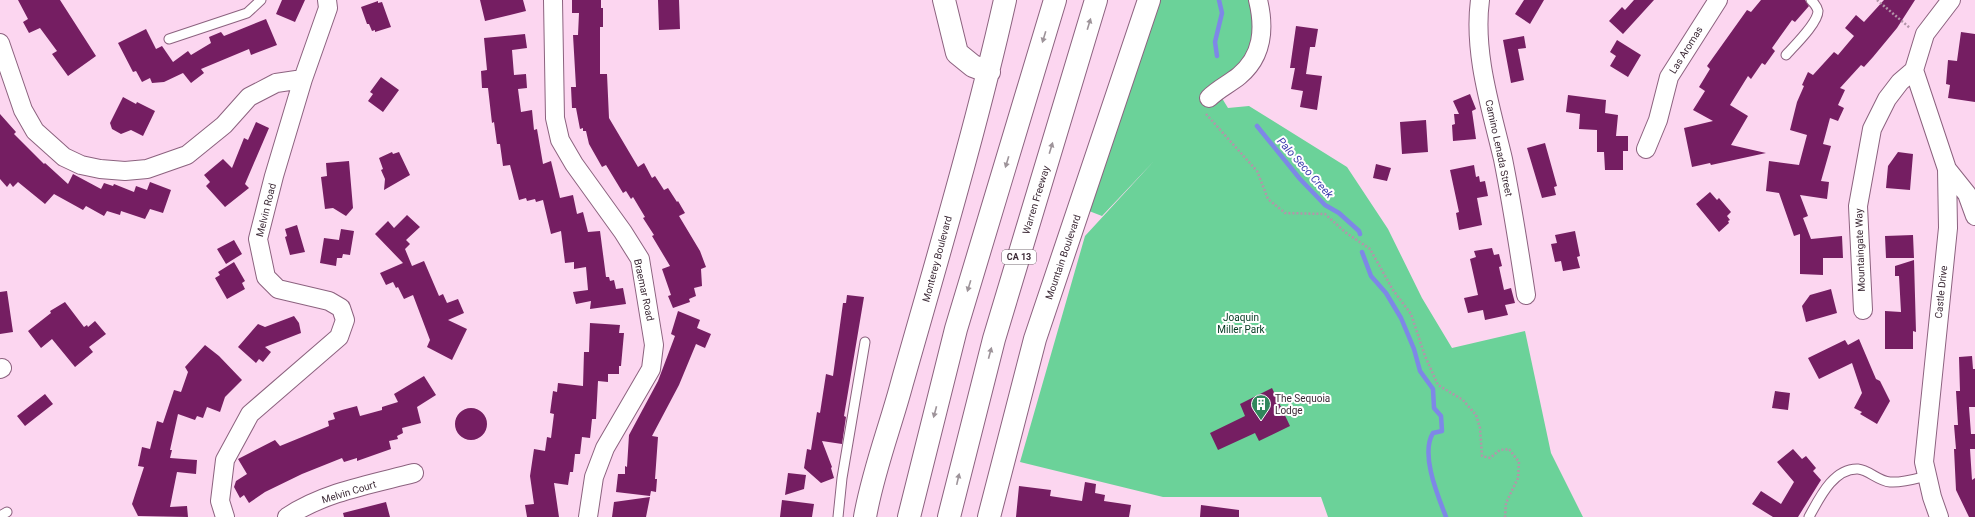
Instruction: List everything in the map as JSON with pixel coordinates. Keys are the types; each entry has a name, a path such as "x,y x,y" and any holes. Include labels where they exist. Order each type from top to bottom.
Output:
{"main road":[{"path":"944,0 957,53 973,66 989,72"},
{"name":"Monterey Boulevard","path":"865,517 875,472 902,386 989,72 1005,0"},
{"path":"909,517 956,329 1055,0"},
{"name":"Warren Freeway","path":"949,517 994,339 1096,0"},
{"name":"Mountain Boulevard","path":"989,517 1035,340 1149,0"}],"street":[{"name":"Melvin Road","path":"225,517 220,501 225,460 250,414 339,338 345,320 341,308 330,301 278,289 266,277 258,239 274,176 303,79 328,8 327,0"},
{"name":"Braemar Road","path":"553,0 555,118 560,140 574,164 623,232 640,260 654,345 651,369 605,448 594,477 588,517"},
{"path":"1209,98 1240,75 1258,54 1262,30 1258,0"},
{"name":"Camino Lenada Street","path":"1480,0 1479,37 1488,101 1503,160 1526,294"},
{"name":"Las Aromas","path":"1646,149 1658,120 1669,77 1718,0"},
{"path":"1914,70 1925,34 1951,0"},
{"path":"0,43 23,110 35,131 64,157 81,165 100,169 125,171 147,169 187,155 224,124 249,97 276,83 303,79"},
{"name":"Castle Drive","path":"1914,70 1947,169 1948,228 1924,462 1932,497 1940,517"},
{"name":"Mountaingate Way","path":"1863,310 1858,206 1872,129 1887,99 1900,82 1914,70"},
{"path":"1947,169 1968,194 1975,216"},
{"name":"Melvin Court","path":"288,517 297,510 338,493 414,473"}],"lane":[{"path":"170,39 247,13 261,0"},
{"path":"1786,55 1812,25 1817,15 1818,10 1811,0"},
{"path":"838,517 842,478 865,342"},
{"path":"1809,517 1827,486 1836,478 1851,471 1858,469 1889,482 1927,476"}],"path":[{"path":"1876,0 1915,32"},
{"path":"1209,98 1206,107 1206,115 1257,172 1268,199 1285,213 1325,214 1345,232 1370,249 1393,290 1412,314 1425,356 1438,385 1463,400 1476,415 1480,428 1482,456 1490,458 1500,450 1509,449 1519,462 1518,478 1506,503 1505,517"}],"green space":[{"name":"Joaquin Miller Park","path":"1157,0 1258,0 1258,54 1217,90 1228,108 1249,106 1347,167 1388,229 1422,298 1452,348 1525,331 1551,453 1583,517 1328,517 1321,497 1163,497 1020,462 1085,236 1154,161 1102,216 1089,211"}],"building":[{"path":"18,0 60,0 96,56 68,76 52,54 57,51 40,28 29,33 23,22 28,19"},
{"path":"282,0 305,0 295,22 276,14"},
{"path":"480,0 523,0 526,11 485,21"},
{"path":"572,0 601,0 601,8 603,8 603,27 600,27 600,74 607,74 609,118 638,167 644,163 652,178 655,176 664,190 668,188 677,202 678,201 685,213 679,216 700,251 706,267 701,269 702,286 694,288 696,296 689,299 690,302 673,308 668,296 671,295 662,269 670,266 652,236 654,235 643,218 645,217 633,197 631,199 626,191 623,193 606,165 602,167 589,144 586,131 583,131 583,128 580,129 576,108 572,108 571,87 576,87 573,35 578,35 579,13 572,13"},
{"path":"658,0 679,0 680,29 659,30"},
{"path":"1524,0 1544,0 1530,24 1515,14"},
{"path":"1634,0 1654,0 1623,34 1609,21 1622,7 1625,10"},
{"path":"1761,0 1805,0 1809,6 1795,22 1792,20 1772,48 1775,51 1765,65 1762,63 1751,79 1748,76 1730,105 1748,116 1731,145 1766,153 1711,165 1710,163 1692,167 1684,128 1713,121 1693,110 1705,91 1699,87 1710,69 1707,66 1747,10 1751,12"},
{"path":"1884,0 1915,0 1897,28 1873,57 1864,67 1861,65 1840,88 1845,90 1838,105 1844,108 1838,121 1830,118 1823,144 1831,146 1821,181 1829,182 1827,199 1800,195 1808,216 1803,218 1811,239 1842,236 1843,258 1823,258 1823,275 1800,274 1800,234 1794,236 1779,193 1766,191 1769,161 1799,165 1807,135 1790,130 1797,102 1804,86 1802,85 1808,72 1813,75 1834,52 1838,55 1854,36 1845,28 1856,15 1864,22"},
{"path":"378,1 378,3 382,2 391,27 375,32 375,30 372,31 369,24 367,24 361,7"},
{"path":"266,19 277,45 251,55 249,49 201,69 204,73 191,83 183,73 164,82 152,83 150,78 142,82 136,71 133,72 118,43 146,29 156,49 162,46 173,62 188,51 191,55 211,43 209,37 221,32 224,36"},
{"path":"1296,26 1318,29 1315,47 1310,47 1306,74 1322,76 1317,110 1300,107 1303,91 1291,89 1295,68 1290,68"},
{"path":"1961,32 1975,34 1975,102 1948,98 1950,85 1946,84 1948,60 1957,61"},
{"path":"525,34 527,48 512,50 514,75 526,74 527,88 518,89 521,112 532,110 534,130 537,129 543,164 551,161 560,198 573,195 577,214 583,212 588,232 600,231 606,277 609,277 610,281 614,280 616,289 623,288 626,304 590,309 591,301 576,304 573,292 588,290 586,267 574,269 574,262 565,263 561,231 551,234 543,200 536,202 535,199 527,201 526,198 519,200 510,165 503,166 500,144 497,144 494,122 492,123 488,88 482,88 481,71 487,70 484,38"},
{"path":"1524,36 1526,48 1518,49 1524,80 1511,83 1503,40"},
{"path":"1617,40 1641,55 1628,77 1610,66 1616,56 1610,52"},
{"path":"381,77 399,90 383,112 368,101 373,94 370,92"},
{"path":"1470,94 1476,109 1472,111 1476,139 1453,141 1452,125 1455,124 1454,114 1459,114 1453,101"},
{"path":"1568,95 1606,100 1605,113 1618,115 1616,136 1628,136 1628,151 1623,151 1623,170 1605,170 1604,152 1597,152 1597,130 1579,129 1580,114 1566,112"},
{"path":"123,97 136,104 137,102 155,111 143,136 131,130 121,134 112,129 110,123"},
{"path":"0,114 16,132 14,134 44,164 45,163 68,184 73,174 101,189 104,183 113,186 114,184 134,192 136,186 147,190 150,182 171,190 163,213 150,209 145,219 121,211 120,215 107,211 104,216 86,206 83,210 54,194 45,204 18,182 13,187 10,183 7,187 0,179"},
{"path":"1426,120 1428,152 1402,154 1400,122"},
{"path":"256,122 269,128 245,184 249,188 225,207 206,186 210,182 204,175 223,159 232,168 244,138 248,140"},
{"path":"1545,143 1557,186 1554,187 1556,195 1542,198 1527,148"},
{"path":"392,152 393,154 399,152 410,175 384,190 385,179 381,170 383,169 379,158"},
{"path":"1898,152 1913,154 1910,190 1886,188 1888,166"},
{"path":"349,161 353,208 346,216 333,208 325,209 321,177 327,176 326,163"},
{"path":"1376,164 1391,168 1387,181 1373,178"},
{"path":"1474,165 1476,177 1479,176 1480,182 1485,181 1488,196 1477,198 1482,225 1459,230 1456,213 1459,212 1450,170"},
{"path":"1710,192 1717,200 1719,198 1731,212 1727,216 1730,220 1728,221 1729,223 1719,232 1696,204"},
{"path":"407,215 420,227 406,240 410,244 405,249 412,266 424,261 439,296 443,294 447,303 458,299 464,313 448,320 467,329 452,360 427,347 430,340 413,295 404,299 398,287 396,288 393,282 386,285 380,273 403,263 375,234 388,221 394,228"},
{"path":"297,225 305,252 290,255 285,237 287,236 285,229"},
{"path":"341,229 354,231 350,255 343,254 342,258 337,258 336,266 320,263 324,238 339,240"},
{"path":"1575,231 1580,256 1577,257 1580,268 1563,271 1561,261 1555,262 1551,244 1557,243 1555,235"},
{"path":"1913,235 1914,258 1886,258 1885,236"},
{"path":"234,240 242,254 226,264 217,249"},
{"path":"1492,248 1494,255 1499,254 1502,266 1499,267 1504,290 1511,288 1515,303 1505,305 1508,315 1485,320 1483,310 1468,313 1464,298 1478,295 1470,259 1476,257 1474,251"},
{"path":"1914,260 1916,332 1913,331 1913,349 1885,349 1885,311 1901,312 1899,276 1895,276 1895,266"},
{"path":"234,262 245,281 242,283 245,289 227,299 215,278 220,275 218,272"},
{"path":"1831,289 1837,313 1806,322 1802,306 1810,295"},
{"path":"7,291 13,332 0,334 0,292"},
{"path":"847,295 864,297 844,416 846,417 842,444 822,441 832,467 834,478 821,483 804,468 807,449 811,450 817,412 820,413 826,374 833,376 843,303 846,303"},
{"path":"65,302 84,327 87,325 88,327 95,321 106,334 89,347 93,352 75,367 52,339 41,348 28,331 51,313 50,311"},
{"path":"678,311 700,320 697,328 711,334 705,348 696,344 679,385 652,436 658,437 655,479 657,479 656,492 651,491 650,496 616,492 618,474 625,474 625,466 627,467 629,435 658,381 675,336 671,334"},
{"path":"294,316 299,323 301,333 265,347 271,352 263,362 259,359 256,363 238,347 258,324 265,327"},
{"path":"590,323 620,325 619,333 624,333 619,374 608,374 608,382 598,381 596,419 592,419 590,438 582,437 580,454 575,454 573,472 570,472 568,485 554,483 559,517 527,517 525,505 534,504 530,476 534,449 545,451 547,437 551,438 554,414 550,413 553,391 557,392 558,383 583,386 584,352 589,352"},
{"path":"1859,339 1876,379 1880,381 1890,401 1877,424 1860,414 1862,412 1854,408 1862,393 1852,363 1819,379 1808,358 1845,340 1848,345"},
{"path":"205,345 219,356 242,380 225,397 220,412 207,407 203,418 197,416 195,420 178,414 170,450 172,450 170,458 197,460 196,474 177,472 170,507 187,506 188,517 138,516 132,504 144,467 138,466 142,447 150,449 157,421 163,423 174,390 181,392 188,372 185,367"},
{"path":"1972,356 1973,369 1975,369 1975,407 1969,407 1971,434 1975,434 1975,449 1970,449 1972,480 1975,478 1975,517 1969,517 1956,490 1954,449 1956,449 1954,425 1958,425 1956,391 1960,391 1959,357"},
{"path":"424,376 436,395 417,407 421,423 402,428 403,433 397,436 398,439 389,441 391,449 357,461 357,458 344,462 342,458 302,474 265,492 249,503 244,495 240,498 234,487 236,481 247,474 238,459 275,440 280,446 329,426 328,421 335,419 333,413 357,406 360,416 382,410 382,407 398,402 394,394"},
{"name":"The Sequoia Lodge","path":"1272,388 1290,426 1259,441 1255,433 1218,450 1210,433 1245,416 1240,404"},
{"path":"1775,391 1790,393 1788,410 1772,408"},
{"path":"45,394 53,404 25,426 17,416"},
{"path":"471,408 482,413 487,424 482,435 471,440 460,435 455,424 460,413"},
{"path":"1793,449 1802,459 1806,456 1816,468 1813,471 1821,480 1798,517 1773,517 1752,504 1761,491 1781,504 1794,482 1777,462"},
{"path":"788,473 806,475 804,489 785,495"},
{"path":"1085,482 1096,484 1095,493 1105,495 1104,501 1131,505 1129,517 1016,517 1019,486 1051,490 1050,496 1082,501"},
{"path":"650,497 646,517 612,517 614,502"},
{"path":"782,500 814,504 812,517 780,517"},
{"path":"386,502 390,517 344,517 343,513"},
{"path":"1201,505 1239,510 1239,517 1200,517"}],"waterway":[{"name":"Palo Seco Creek","path":"1217,56 1215,42 1222,13 1219,0"},
{"name":"Palo Seco Creek","path":"1257,126 1300,179 1325,205 1339,213 1359,231 1360,234"},
{"name":"Palo Seco Creek","path":"1362,252 1371,276 1386,293 1401,318 1414,349 1420,371 1433,389 1434,408 1441,416 1442,431 1433,433 1429,442 1429,463 1435,487 1446,517"}],"place":[{"name":"The Sequoia Lodge","path":"1261,421"}]}
